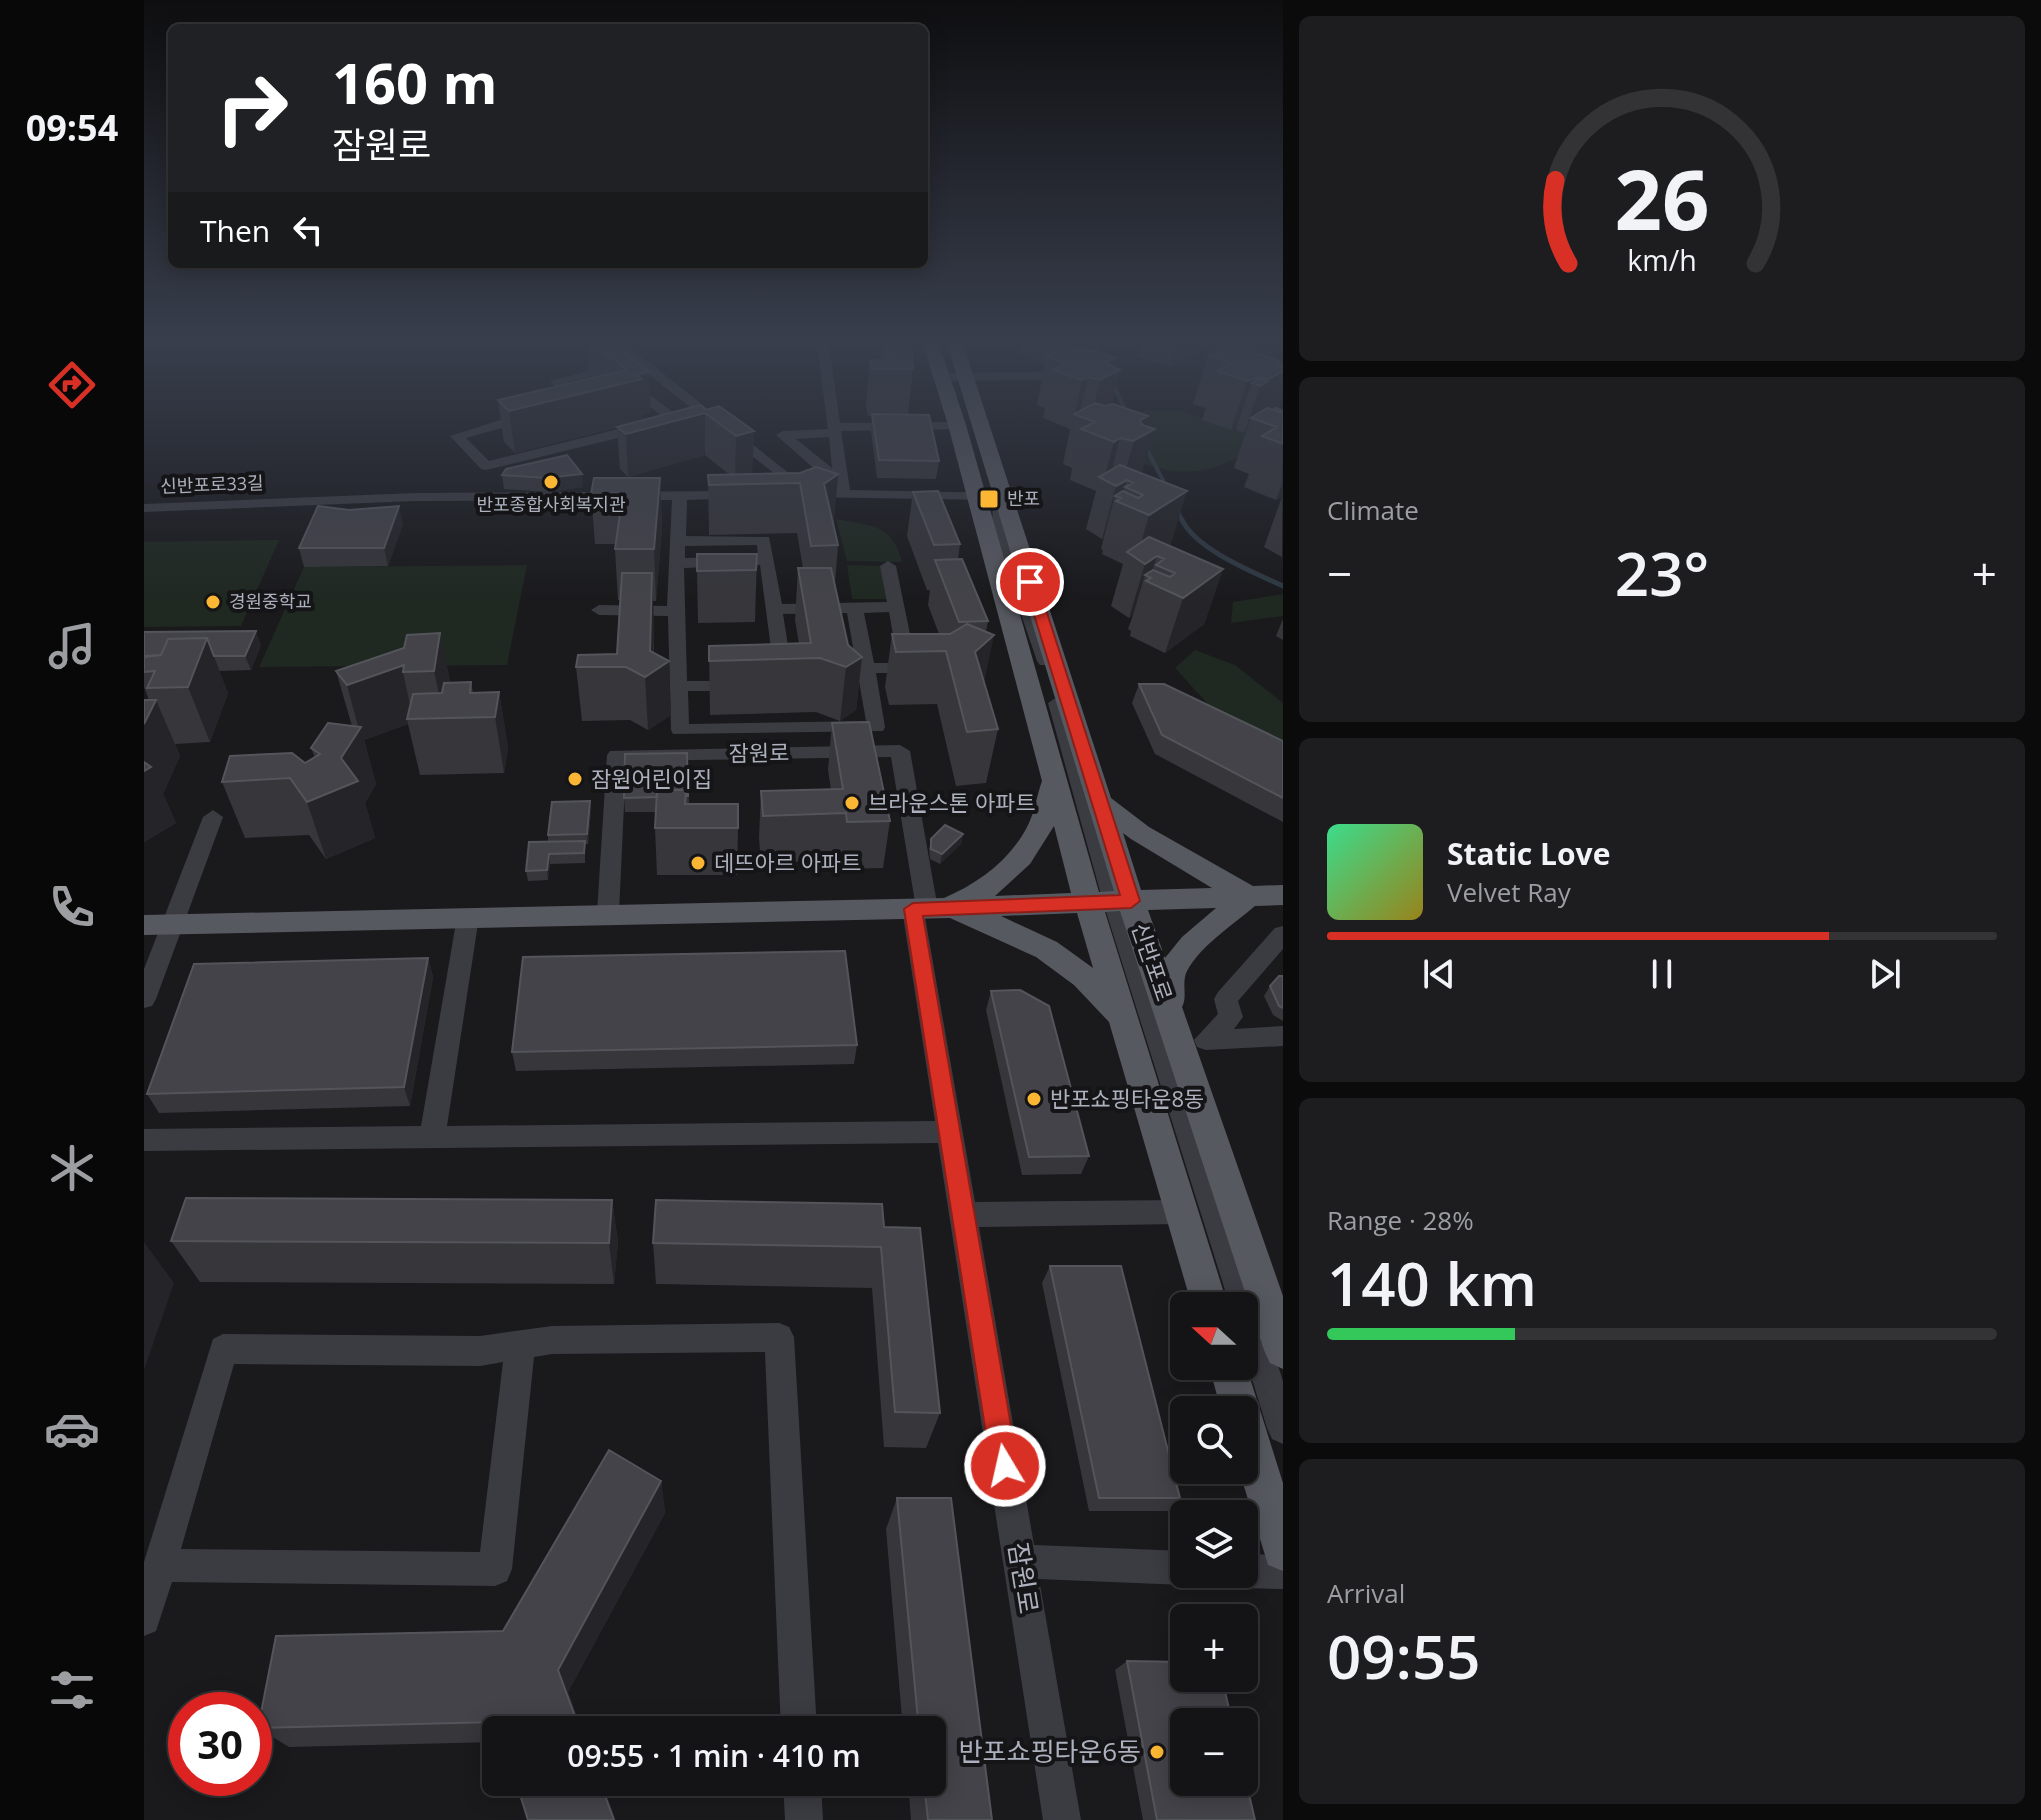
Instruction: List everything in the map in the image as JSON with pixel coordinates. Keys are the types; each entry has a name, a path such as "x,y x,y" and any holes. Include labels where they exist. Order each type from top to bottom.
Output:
{"main road":[{"name":"신반포로","path":"958,429 1054,779 1111,902 1189,1043 1283,1350"},
{"name":"신반포로","path":"981,429 1101,803 1126,1029 1206,1292"},
{"path":"928,909 961,902 993,882 1031,845 1049,812 1054,779"},
{"path":"1101,803 1140,833 1249,896"},
{"path":"158,924 928,909 1283,895"},
{"path":"1189,1043 1169,991 1174,967 1211,928 1249,896"},
{"path":"928,909 1003,928 1062,960 1096,987 1126,1029"},
{"path":"1258,1467 1283,1550"}],"street":[{"path":"482,429 457,436 486,466 637,429"},
{"path":"416,497 691,429"},
{"path":"707,429 807,494"},
{"path":"840,475 824,470 783,435 860,429"},
{"path":"961,429 976,481 976,496"},
{"path":"834,430 843,494"},
{"path":"780,494 1001,496 1000,530 1044,658 1111,902 1239,1292"},
{"path":"680,495 677,563 683,589 676,611 680,730 876,727 855,608"},
{"name":"신반포로33길","path":"144,508 416,497 752,495"},
{"path":"678,541 764,540 767,560 761,586 773,609 785,685 678,686"},
{"path":"677,563 767,560"},
{"path":"866,668 908,668 888,566"},
{"path":"773,609 896,607"},
{"path":"599,610 676,611"},
{"path":"1044,658 1063,684"},
{"name":"잠원로","path":"608,913 617,755 900,751 928,909 951,1132 1062,1820"},
{"path":"144,999 158,924 213,817"},
{"path":"432,1136 468,917"},
{"path":"1189,1043 1231,1017 1226,999 1283,934"},
{"path":"1189,1043 1283,1036"},
{"path":"144,1140 951,1132"},
{"path":"964,1215 1181,1212"},
{"path":"144,1619 223,1349 480,1351 552,1340 779,1337 798,1716"},
{"path":"160,1565 495,1569 520,1345"},
{"path":"1258,1350 1283,1428"},
{"path":"1020,1561 1170,1567"},
{"path":"1258,1571 1283,1572"},
{"path":"803,1796 804,1820"}],"shaded area":[{"path":"1121,429 1233,429 1244,433 1250,452 1213,467 1183,472 1153,466 1116,453"},
{"path":"836,519 870,525 886,533 898,549 902,562 847,561"},
{"path":"279,540 241,626 144,627 144,542"},
{"path":"527,565 507,665 259,667 304,567"},
{"path":"847,565 883,566 889,599 852,599"},
{"path":"1283,594 1283,616 1231,623 1233,602"},
{"path":"1195,650 1235,665 1283,703 1283,747 1225,723 1175,668"}],"building":[{"path":"619,429 645,429 626,434"},
{"path":"726,429 754,431 736,436"},
{"path":"874,429 932,429 939,461 879,460"},
{"path":"1081,429 1155,429 1133,441 1120,438 1114,442"},
{"path":"1274,429 1283,429 1283,444 1262,436"},
{"path":"567,455 582,474 546,478 502,475 506,469"},
{"path":"1120,465 1187,491 1149,515 1116,501 1121,498 1115,496 1123,491 1138,498 1143,495 1125,487 1133,483 1127,480 1116,486 1099,477"},
{"path":"816,467 838,474 824,484 838,545 811,546 800,483 709,485 708,475 800,473"},
{"path":"594,478 660,478 654,549 615,549 623,493 591,494"},
{"path":"938,491 960,544 934,545 913,492"},
{"path":"318,506 349,510 399,506 384,548 299,548"},
{"path":"1149,537 1223,569 1183,598 1146,581 1151,578 1145,575 1153,570 1170,577 1175,573 1156,565 1164,559 1157,556 1145,564 1127,552"},
{"path":"697,554 757,554 756,570 697,571"},
{"path":"962,559 988,621 959,622 935,560"},
{"path":"798,568 831,568 848,645 862,657 846,667 820,658 709,661 709,646 811,643"},
{"path":"622,573 652,573 650,651 669,661 645,677 626,667 576,667 578,655 617,654"},
{"path":"967,624 994,635 975,652 998,729 967,732 946,651 896,652 892,634 950,634"},
{"path":"256,631 245,656 214,656 207,638 168,639 161,655 144,657 144,632"},
{"path":"440,633 434,671 403,672 404,665 347,685 336,671 404,648 407,635"},
{"path":"207,638 188,687 147,688 155,671 144,672 144,656 161,655 168,639"},
{"path":"471,682 470,693 499,692 495,717 407,719 413,694 442,693 444,683"},
{"path":"1139,684 1164,684 1283,741 1283,798 1162,735"},
{"path":"144,700 156,700 144,724"},
{"path":"869,722 890,821 847,822 846,813 763,816 761,791 843,789 832,723"},
{"path":"328,723 361,727 341,758 358,781 307,802 290,778 222,782 230,756 292,753 305,763 320,754 311,748"},
{"path":"687,753 688,796 686,790 657,790 657,797 624,798 625,754"},
{"path":"657,790 686,790 685,804 738,804 738,828 655,828"},
{"path":"590,801 587,834 548,835 552,802"},
{"path":"945,825 963,834 942,854 931,849 931,839"},
{"path":"585,841 584,853 549,854 547,870 526,871 529,842"},
{"path":"845,951 857,1045 512,1052 523,957"},
{"path":"428,958 404,1087 147,1094 194,964"},
{"path":"1279,976 1283,976 1283,1008 1279,1006 1270,986"},
{"name":"반포쇼핑타운8동","path":"1020,990 1049,1006 1089,1156 1029,1157 991,991"},
{"path":"186,1198 612,1200 609,1243 171,1241"},
{"path":"656,1200 882,1204 884,1227 920,1228 940,1413 895,1412 881,1247 653,1243"},
{"path":"1050,1266 1121,1266 1170,1459 1170,1484 1176,1484 1180,1498 1099,1498"},
{"path":"609,1450 661,1481 558,1670 575,1716 482,1716 482,1722 272,1728 272,1692 265,1692 276,1636 503,1631"},
{"path":"897,1498 951,1498 992,1820 928,1820 925,1796 946,1796 946,1716 918,1716"},
{"path":"1127,1661 1170,1662 1170,1692 1225,1692 1229,1708 1170,1708 1170,1796 1249,1796 1255,1820 1157,1820"},
{"path":"520,1796 605,1796 614,1820 528,1820"}],"waterway":[{"path":"1145,446 1167,488"},
{"path":"1176,507 1182,520"},
{"path":"1182,520 1189,531 1213,550 1283,586"}],"place":[{"name":"반포종합사회복지관","path":"551,482"},
{"name":"반포","path":"989,499"},
{"name":"경원중학교","path":"213,602"},
{"name":"잠원어린이집","path":"575,779"},
{"name":"브라운스톤 아파트","path":"852,803"},
{"name":"데뜨아르 아파트","path":"698,863"},
{"name":"반포쇼핑타운8동","path":"1034,1099"},
{"name":"반포쇼핑타운6동","path":"1157,1752"}],"route":[{"path":"1005,1466 913,909 1131,901 1030,582"}]}
